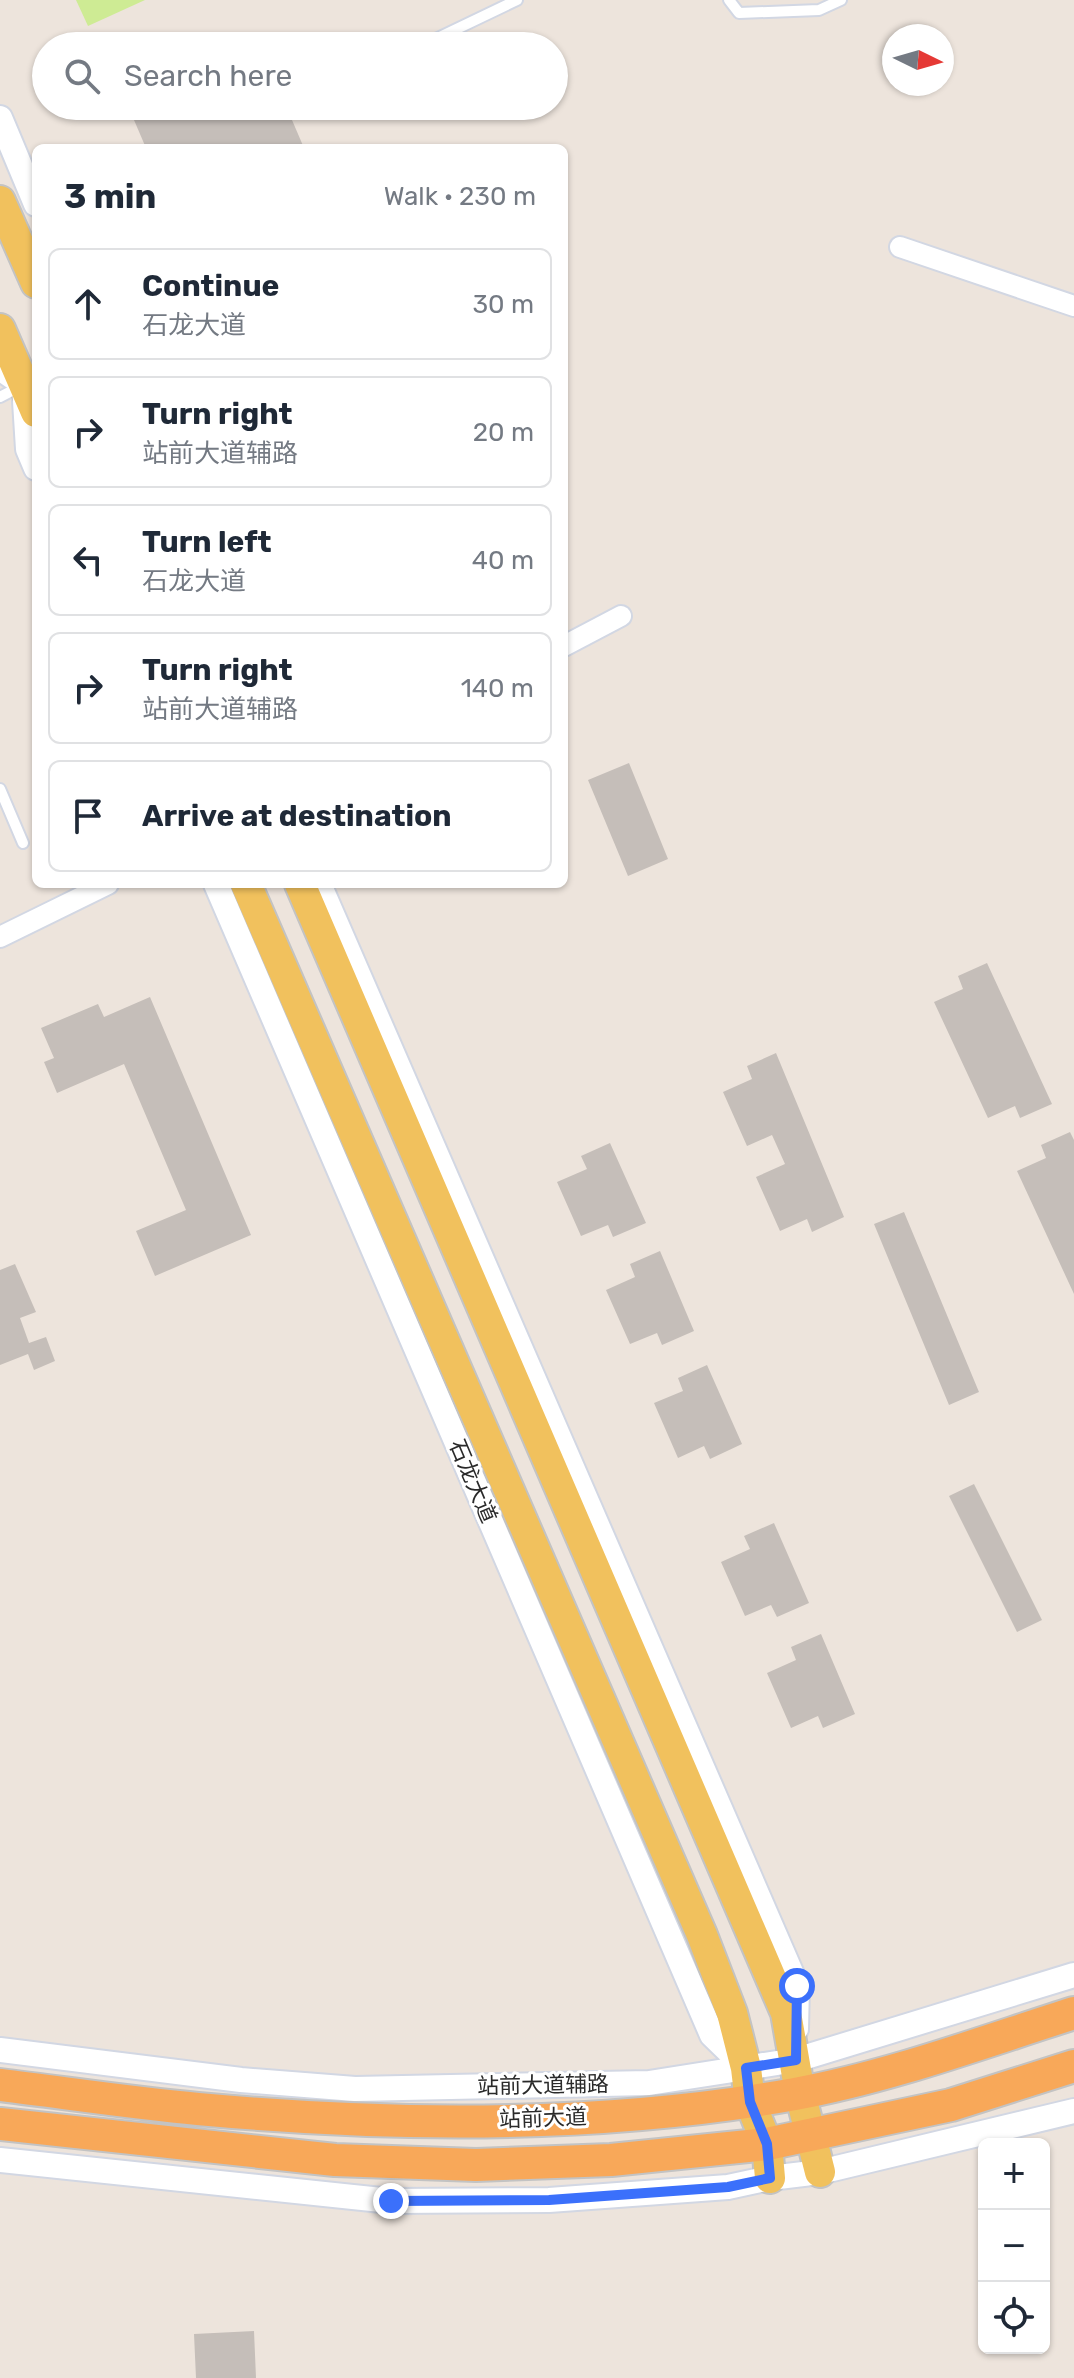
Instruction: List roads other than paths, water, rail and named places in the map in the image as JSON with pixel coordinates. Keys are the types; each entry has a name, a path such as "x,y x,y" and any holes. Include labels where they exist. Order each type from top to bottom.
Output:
{"highway":[{"name":"站前大道","path":"0,2085 197,2109 352,2120 465,2121 636,2115 800,2093 920,2062 1074,2013"},
{"name":"站前大道","path":"0,2124 335,2160 476,2165 611,2160 767,2144 951,2105 1074,2066"}],"main road":[{"path":"0,201 32,274"},
{"path":"0,329 15,390"},
{"name":"石龙大道","path":"248,888 702,1935 732,2013 746,2068 750,2102 767,2144 770,2178"},
{"path":"302,888 786,2013 800,2093 820,2172"}],"street":[{"path":"0,118 32,194"},
{"path":"900,247 1074,306"},
{"path":"15,390 32,458"},
{"path":"568,644 621,616"},
{"path":"0,937 100,888"},
{"name":"石龙大道","path":"218,888 712,2035 746,2068"},
{"path":"321,888 797,1986 796,2060"},
{"name":"站前大道辅路","path":"0,2050 241,2080 355,2089 649,2083 796,2060 1074,1975"},
{"path":"0,2160 391,2201 549,2200 728,2187 820,2172 1074,2111"}],"lane":[{"path":"450,32 517,0"},
{"path":"729,0 739,13 819,10 841,0"},
{"path":"0,789 23,843"}]}
